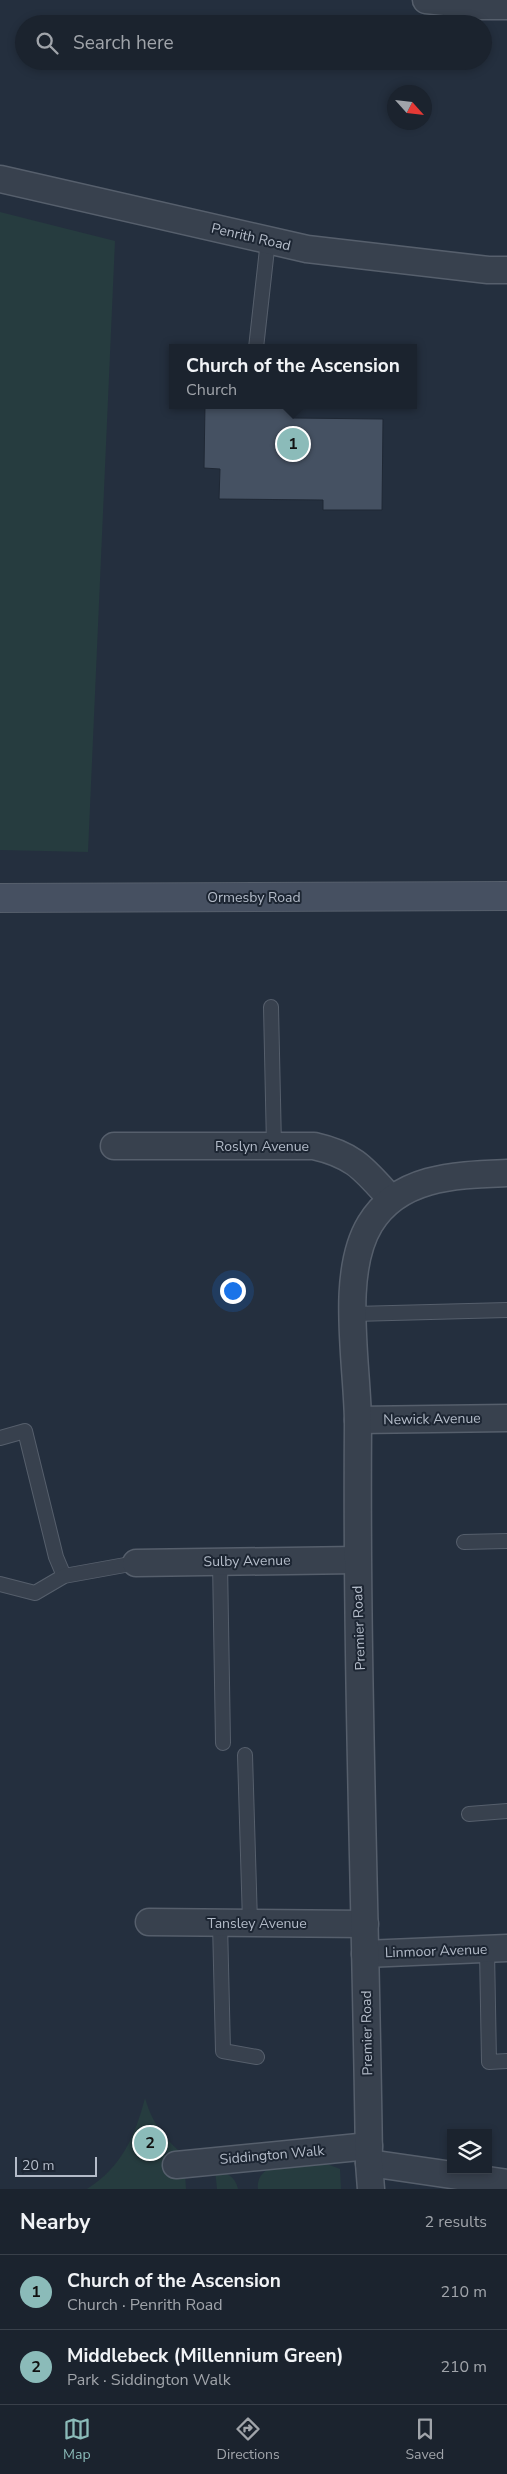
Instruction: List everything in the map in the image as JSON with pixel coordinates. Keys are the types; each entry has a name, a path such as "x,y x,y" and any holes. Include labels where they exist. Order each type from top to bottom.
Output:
{"street":[{"path":"426,0 482,6 507,6"},
{"name":"Penrith Road","path":"0,179 306,249 382,259 507,270"},
{"name":"Ormesby Road","path":"0,898 507,896"},
{"name":"Roslyn Avenue","path":"114,1146 314,1146 339,1152 359,1164 391,1198"},
{"name":"Premier Road","path":"371,2189 357,1560 358,1420 352,1280 357,1251 370,1223 391,1198 419,1183 473,1174 507,1173"},
{"name":"Newick Avenue","path":"358,1420 507,1418"},
{"name":"Sulby Avenue","path":"136,1563 357,1560"},
{"name":"Tansley Avenue","path":"149,1922 365,1924"},
{"name":"Linmoor Avenue","path":"365,1954 497,1949"},
{"name":"Siddington Walk","path":"176,2165 369,2155 507,2183"}],"lane":[{"path":"256,344 268,240"},
{"path":"271,1007 274,1146"},
{"path":"354,1314 507,1310"},
{"path":"0,1438 25,1431 56,1557 64,1576"},
{"path":"464,1542 507,1541"},
{"path":"220,1562 223,1743"},
{"path":"0,1584 34,1593 64,1576 136,1563"},
{"path":"245,1755 250,1922"},
{"path":"469,1814 507,1812"},
{"path":"220,1923 223,2051 257,2057"},
{"path":"497,1949 489,2062 507,2061"}],"green space":[{"path":"0,212 115,241 88,852 0,850"},
{"path":"145,2098 158,2128 180,2152 165,2153 167,2174 185,2172 186,2189 87,2189 118,2161 137,2125"},
{"path":"319,2161 340,2169 341,2189 258,2189 259,2179 264,2172 271,2168 290,2163"},
{"path":"215,2170 230,2176 235,2181 238,2189 217,2189"}],"building":[{"path":"205,409 293,409 293,418 383,419 382,510 323,510 323,500 219,499 220,469 204,468"}],"place":[{"name":"Church of the Ascension","path":"293,444"},
{"name":"Middlebeck (Millennium Green)","path":"150,2143"}]}
